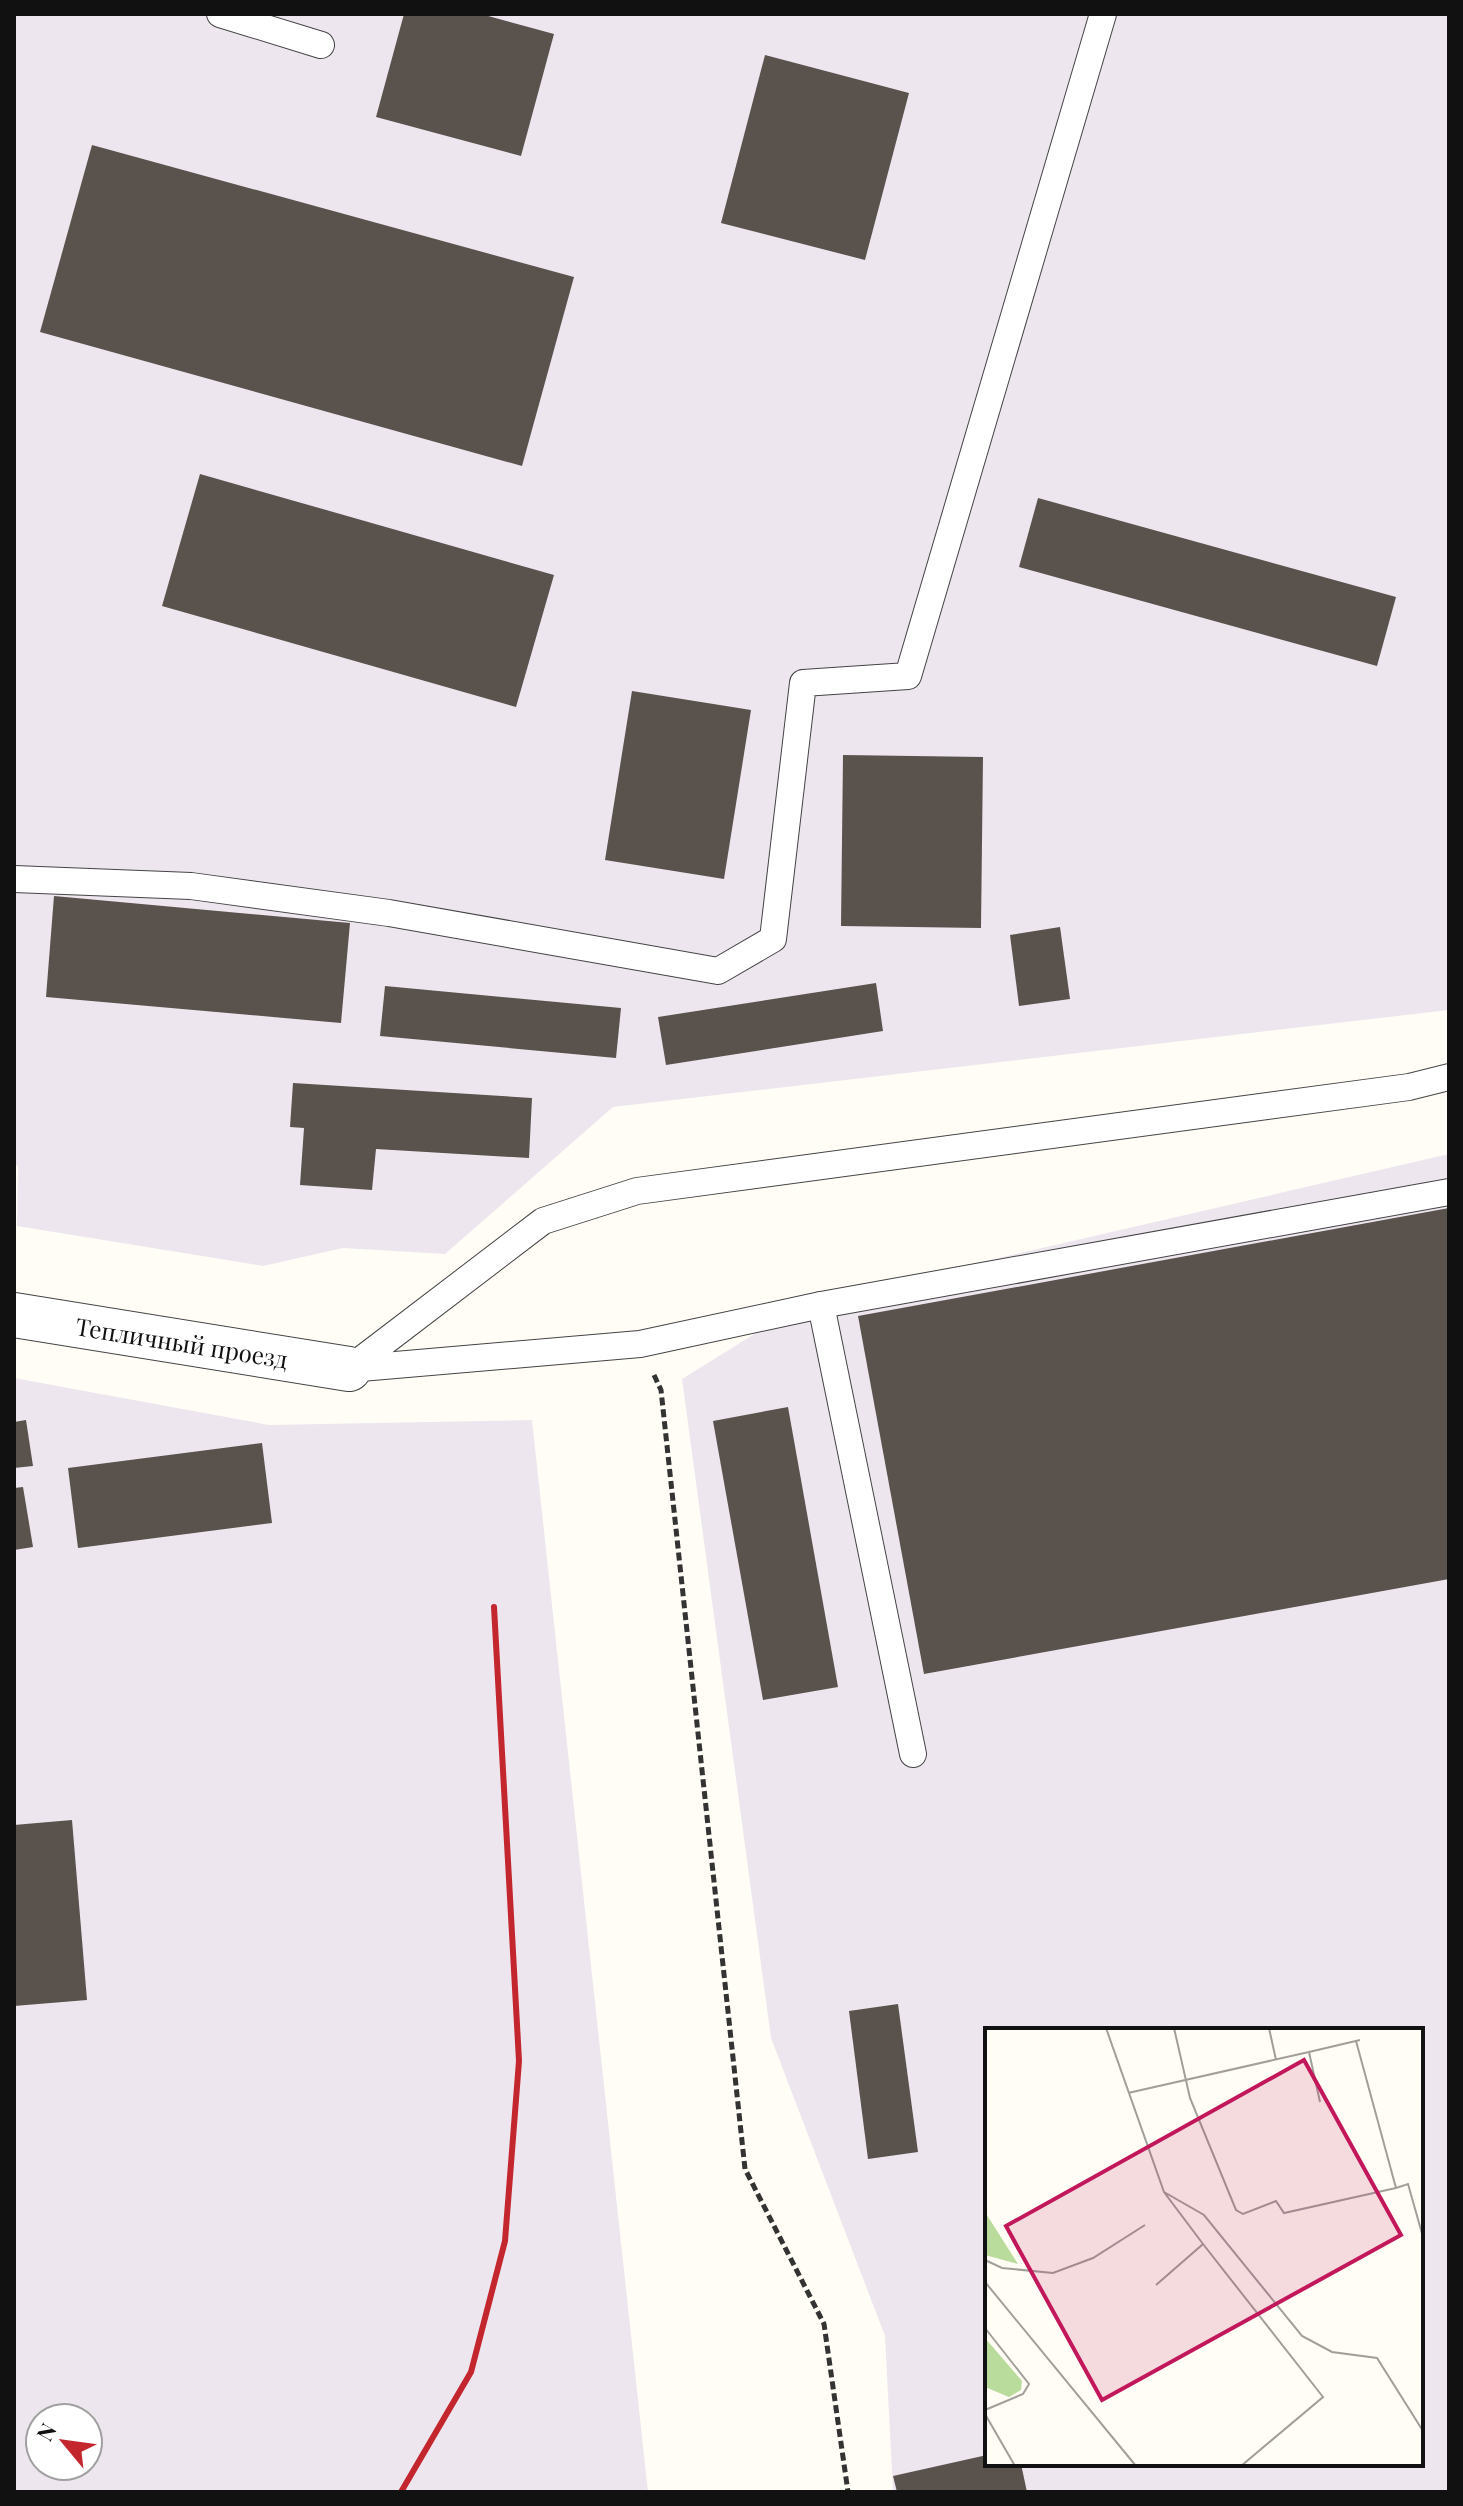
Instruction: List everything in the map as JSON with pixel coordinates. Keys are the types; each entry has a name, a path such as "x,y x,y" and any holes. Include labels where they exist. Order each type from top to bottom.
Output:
{"street":[{"name":"Тепличный проезд","path":"14,1315 349,1369"}],"lane":[{"path":"220,14 321,45"},
{"path":"14,879 191,886 389,913 718,971 773,939 803,683 908,676 1103,14"},
{"path":"349,1369 543,1221 637,1191 1409,1087 1449,1077"},
{"path":"349,1369 640,1344 821,1305 1449,1192"},
{"path":"821,1305 913,1754"}],"path":[{"path":"640,1344 661,1390 745,2169 824,2324 848,2492"}],"shaded area":[{"path":"14,14 1449,14 1449,1010 613,1107 445,1254 343,1248 263,1266 17,1226 18,1166 14,1165"},
{"path":"1449,1154 1449,2492 893,2492 885,2336 771,2038 682,1379 804,1303"},
{"path":"14,1378 269,1425 532,1420 648,2492 14,2492"}],"building":[{"path":"404,14 481,14 554,34 521,156 376,117"},
{"path":"765,55 909,93 865,260 721,223"},
{"path":"92,145 574,277 522,466 40,332"},
{"path":"200,474 554,575 516,707 162,606"},
{"path":"1038,498 1396,597 1377,666 1019,567"},
{"path":"632,691 751,710 724,879 605,860"},
{"path":"843,755 983,757 981,928 841,926"},
{"path":"54,896 350,923 341,1023 46,997"},
{"path":"1060,927 1070,999 1019,1006 1010,935"},
{"path":"876,983 883,1031 666,1065 658,1017"},
{"path":"385,986 621,1008 616,1058 380,1036"},
{"path":"293,1083 532,1098 529,1158 376,1149 372,1190 300,1185 304,1128 290,1127"},
{"path":"1449,1208 1449,1579 924,1674 858,1316"},
{"path":"788,1407 838,1687 763,1700 713,1421"},
{"path":"26,1420 33,1466 14,1468 14,1422"},
{"path":"262,1443 272,1523 78,1548 68,1468"},
{"path":"23,1487 33,1547 14,1550 14,1488"},
{"path":"72,1820 87,2000 14,2006 14,1825"},
{"path":"898,2004 918,2152 868,2159 849,2011"},
{"path":"985,2455 985,2466 1021,2466 1027,2492 897,2492 893,2476"}],"railway":[{"path":"401,2492 471,2372 505,2241 519,2061 494,1607"}]}
